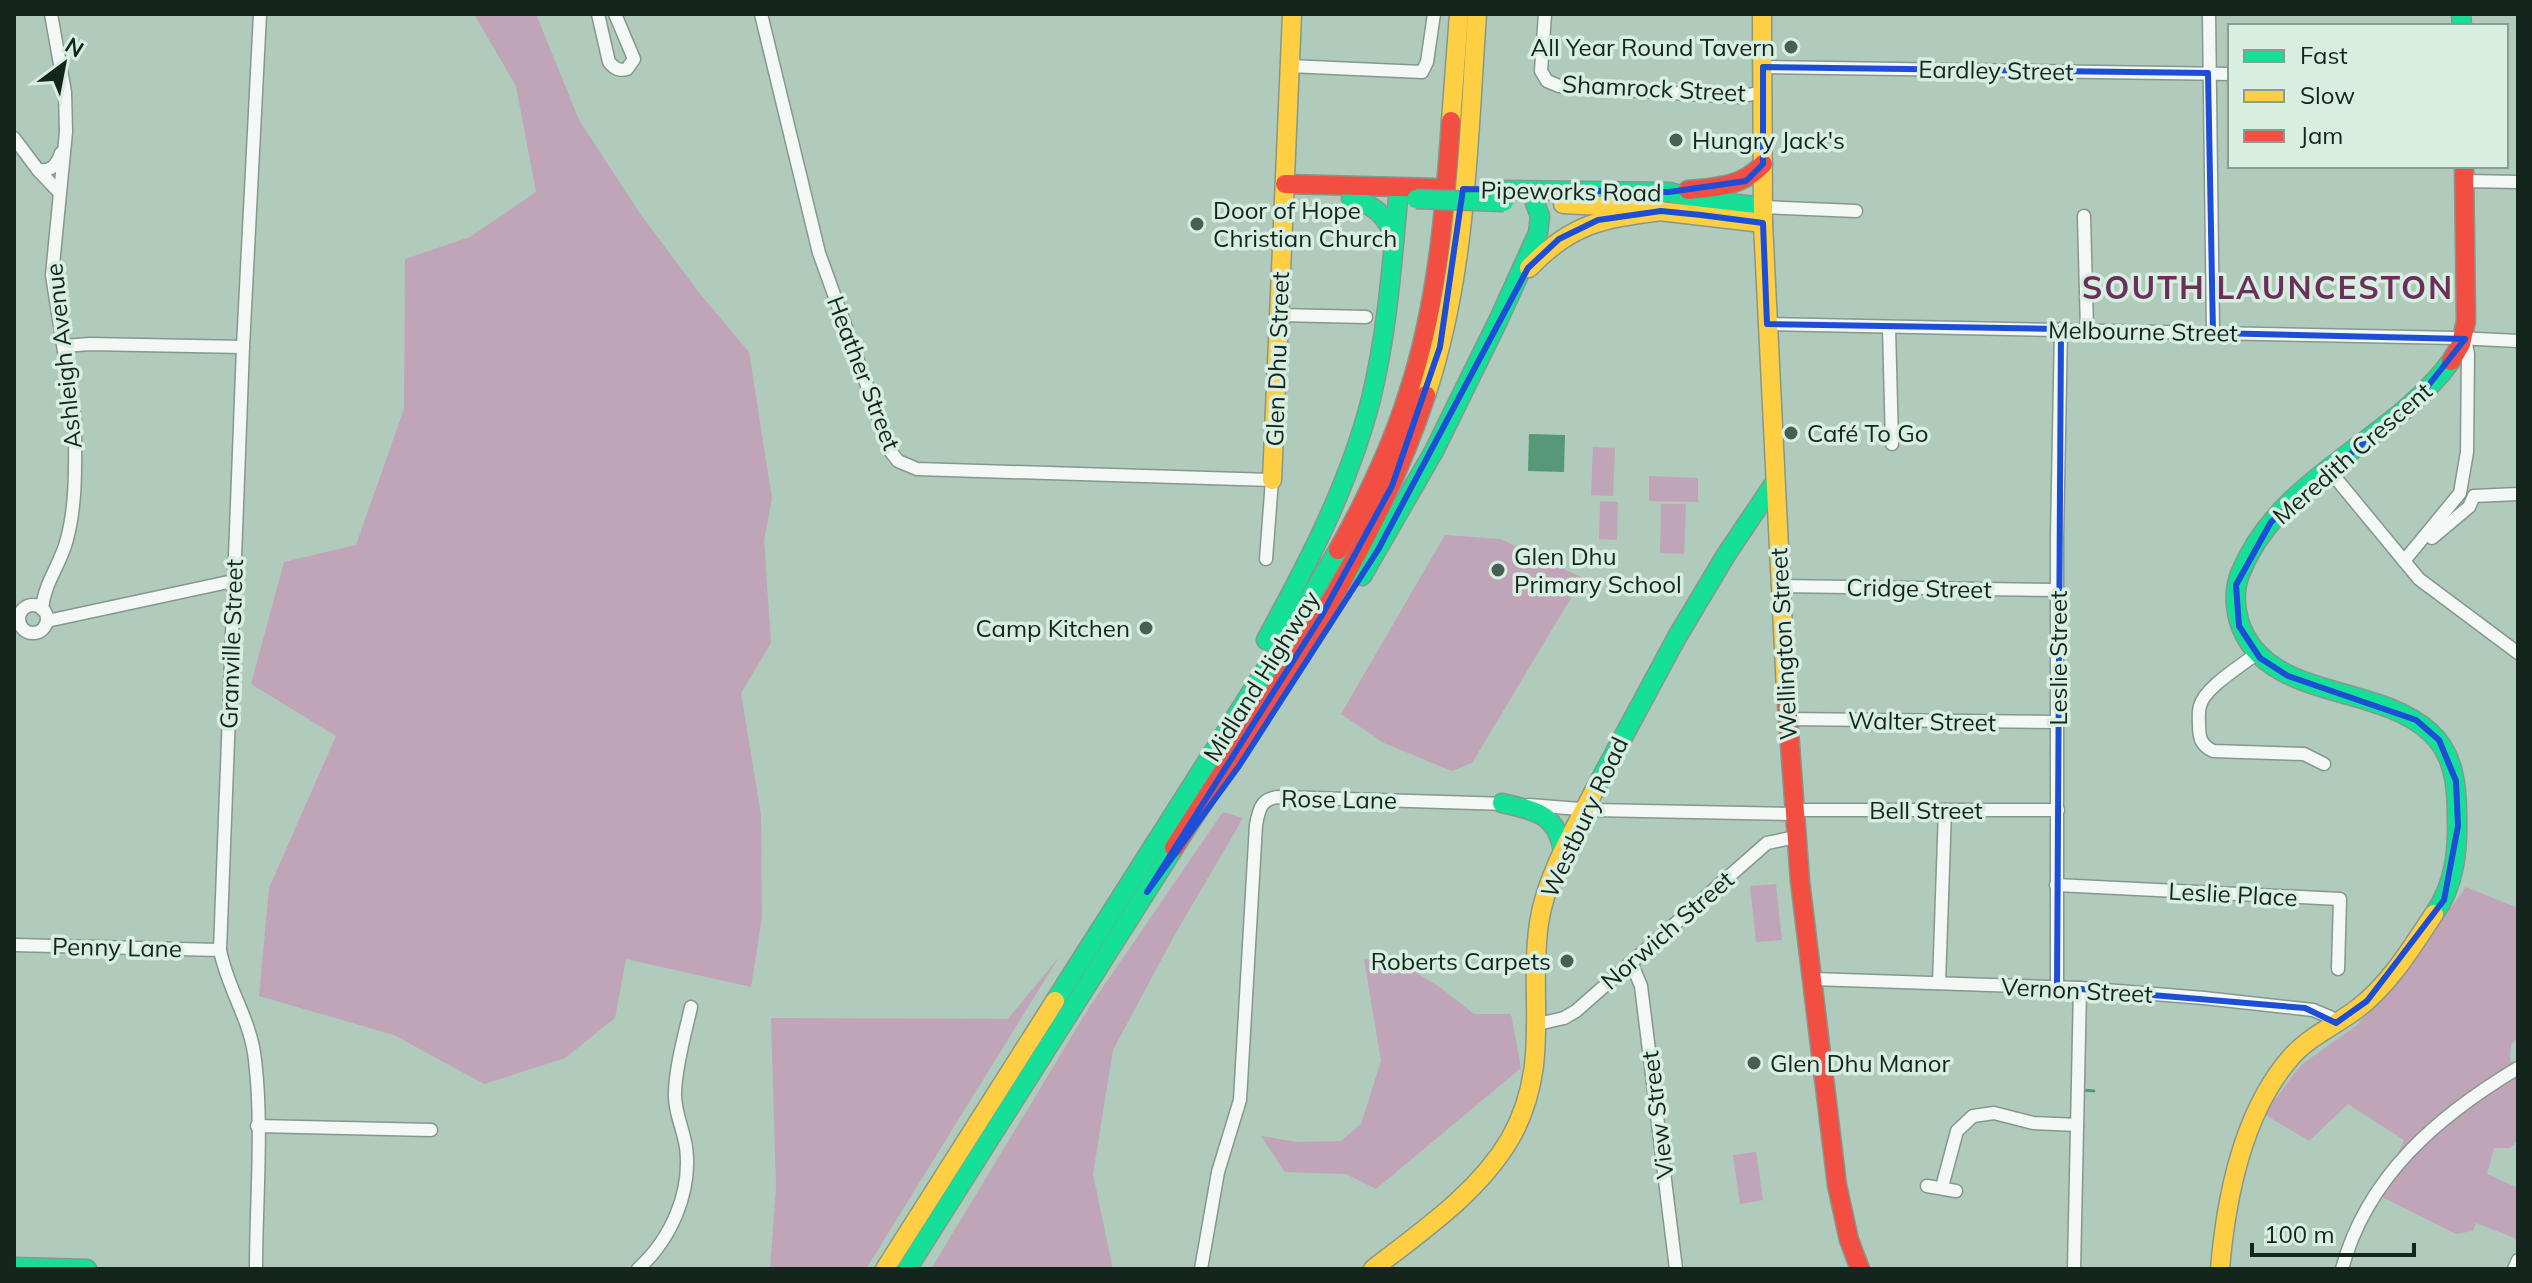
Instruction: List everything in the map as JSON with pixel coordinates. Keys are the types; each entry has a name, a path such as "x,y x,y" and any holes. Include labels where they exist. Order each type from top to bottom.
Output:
{"main road":[{"name":"Glen Dhu Street","path":"1272,480 1292,14"},
{"name":"Midland Highway","path":"885,1269 1321,580 1357,516 1395,430 1417,361 1437,265 1459,14"},
{"name":"Midland Highway","path":"907,1269 1346,573 1392,486 1418,423 1440,347 1454,276 1477,14"},
{"name":"Wellington Street","path":"1762,14 1763,215 1773,485 1794,812 1837,1185 1849,1240 1860,1269"},
{"path":"1507,300 1539,257 1571,231 1664,199 1740,183 1751,178 1763,164"},
{"path":"2464,174 2465,339"},
{"name":"Pipeworks Road","path":"1285,190 1351,198 1437,188 1535,203 1664,199"},
{"name":"Pipeworks Road","path":"1285,190 1664,199 1763,215"},
{"path":"1159,835 1303,573 1337,502 1361,435 1379,365 1395,241 1408,193"},
{"path":"1351,198 1382,212 1390,223 1395,241"},
{"path":"1147,892 1239,766 1378,550 1444,431 1507,300 1540,227 1535,203"},
{"name":"Meredith Crescent","path":"2220,1269 2233,1187 2255,1121 2272,1087 2290,1058 2316,1034 2367,1001 2399,963 2444,900 2451,882 2458,826 2456,781 2452,765 2439,740 2416,720 2377,703 2288,676 2275,669 2256,654 2239,626 2235,606 2236,585 2243,565 2271,522 2424,391 2451,361 2465,339"},
{"name":"Westbury Road","path":"1373,1269 1462,1195 1505,1148 1522,1117 1533,1086 1538,1024 1536,935 1540,912 1563,853 1677,636 1773,485"},
{"path":"1502,803 1550,819 1561,834 1563,853"},
{"path":"21,1268 87,1269"}],"street":[{"name":"Ashleigh Avenue","path":"44,615 46,586 61,560 71,521 75,421 52,275 66,132 65,92 51,14"},
{"name":"Granville Street","path":"256,1269 255,1059 238,997 225,974 220,950 243,347 260,14"},
{"path":"598,14 609,62 621,71 627,69 634,59 615,14"},
{"name":"Heather Street","path":"761,14 819,253 891,452 898,461 917,469 1272,480"},
{"path":"1289,66 1422,72 1427,62 1434,14"},
{"name":"Shamrock Street","path":"1545,14 1541,71 1547,81 1559,86 1739,97 1762,92"},
{"path":"2209,14 2213,333"},
{"name":"Eardley Street","path":"1763,67 2228,74"},
{"path":"38,170 55,166 66,132"},
{"path":"14,138 60,193"},
{"path":"2464,174 2518,182"},
{"name":"Pipeworks Road","path":"1763,215 1856,211"},
{"path":"2084,216 2087,330"},
{"path":"1279,315 1366,317"},
{"name":"Melbourne Street","path":"1767,324 2518,341"},
{"path":"1889,327 1892,444"},
{"name":"Leslie Street","path":"2057,987 2061,329"},
{"path":"2404,561 2460,493 2467,452 2468,354 2465,339"},
{"path":"64,346 243,347"},
{"path":"2404,561 2469,507 2474,496 2467,452"},
{"path":"2329,470 2419,579 2518,653"},
{"name":"Glen Dhu Street","path":"1266,559 1272,480"},
{"path":"2474,496 2518,497"},
{"path":"44,615 233,581"},
{"name":"Cridge Street","path":"1780,586 2058,590"},
{"path":"33,605 44,615 43,629 35,633 17,626 25,608 33,605"},
{"path":"2256,654 2202,700 2199,734 2204,746 2213,751 2304,754 2324,764"},
{"name":"Walter Street","path":"1787,719 2058,722"},
{"name":"Rose Lane","path":"1201,1269 1218,1172 1240,1100 1256,825 1261,804 1274,797 1502,803 1585,809 1794,812"},
{"path":"1939,983 1945,810"},
{"name":"Bell Street","path":"1794,812 2058,810"},
{"name":"Norwich Street","path":"1538,1024 1567,1017 1767,843 1796,837"},
{"name":"Leslie Place","path":"2056,885 2340,899 2338,969"},
{"name":"Penny Lane","path":"14,945 220,950"},
{"name":"View Street","path":"1631,962 1641,986 1676,1269"},
{"name":"Vernon Street","path":"1813,979 2080,988 2305,1008 2322,1013 2336,1023"},
{"path":"2074,1269 2080,988"},
{"path":"638,1269 663,1242 679,1207 683,1188 686,1151 675,1107 675,1091 691,1007"},
{"path":"2342,1269 2360,1217 2380,1184 2450,1115 2518,1068"},
{"path":"1942,1187 1957,1131 1973,1116 1994,1113 2033,1123 2077,1125"},
{"path":"257,1126 431,1130"},
{"path":"1927,1186 1956,1191"},
{"path":"2514,1269 2518,1260"}],"highlighted area":[{"path":"1763,67 2208,73 2213,333 2465,339 2424,391 2271,522 2236,585 2239,626 2260,658 2288,676 2416,720 2439,740 2456,781 2458,826 2444,900 2367,1001 2336,1023 2305,1008 2057,987 2061,329 1767,324 1763,223 1701,215 1661,211 1598,220 1559,239 1528,268 1378,550 1239,766 1147,892 1321,617 1392,486 1440,347 1463,189 1669,192 1746,181 1763,164"}],"shaded area":[{"path":"474,14 536,14 579,120 639,212 700,294 749,352 772,499 764,540 771,643 741,693 761,815 762,917 751,987 626,959 615,1018 565,1058 484,1084 394,1035 259,996 269,888 336,736 251,684 284,562 356,545 404,409 405,259 470,237 536,192 516,86"},
{"path":"1529,434 1565,435 1564,472 1528,471"},
{"path":"1593,447 1615,448 1613,496 1591,495"},
{"path":"1649,476 1698,478 1698,502 1649,501"},
{"path":"1600,501 1618,502 1617,540 1599,539"},
{"path":"1661,504 1686,504 1684,554 1660,553"},
{"path":"1445,535 1500,539 1583,578 1472,763 1452,771 1384,743 1341,714"},
{"path":"1223,812 1243,818 1174,936 1113,1050 1093,1174 1111,1269 931,1269 1090,1006"},
{"path":"1776,884 1782,940 1756,942 1750,886"},
{"path":"2466,887 2518,908 2518,1037 2511,1045 2510,1061 2518,1062 2518,1140 2510,1148 2494,1148 2487,1174 2518,1188 2517,1239 2476,1223 2473,1231 2456,1234 2380,1196 2404,1140 2348,1104 2309,1141 2264,1114 2301,1065 2357,1025 2405,971"},
{"path":"1059,957 866,1269 770,1269 776,1188 771,1018 1008,1019"},
{"path":"1364,959 1404,965 1474,1014 1511,1014 1521,1068 1376,1189 1346,1174 1285,1172 1261,1136 1297,1142 1341,1141 1361,1124 1381,1061"},
{"path":"1756,1152 1763,1200 1740,1204 1733,1155"}],"waterway":[{"path":"2082,1090 2094,1091"}],"traffic: fast":[{"path":"2461,14 2462,24"},
{"path":"1504,190 1669,192 1695,199 1763,207"},
{"path":"1351,198 1378,212 1388,223 1394,239"},
{"path":"1266,640 1326,523 1362,431 1381,349 1398,199"},
{"path":"1416,199 1504,202"},
{"path":"1362,576 1434,451 1498,321 1538,233 1540,216 1535,203"},
{"path":"2434,914 2451,879 2457,842 2455,782 2444,750 2430,732 2407,716 2296,678 2272,665 2252,647 2239,621 2236,598 2240,574 2258,540 2281,511 2399,414 2427,389 2451,361"},
{"path":"1593,793 1677,637 1773,485"},
{"path":"1055,1001 1287,636 1338,550"},
{"path":"1502,803 1543,816 1556,830 1563,853"},
{"path":"907,1269 1174,848"},
{"path":"14,1267 87,1269"}],"traffic: slow":[{"path":"1272,480 1292,14"},
{"path":"1451,121 1459,14"},
{"path":"1426,395 1440,349 1458,254 1477,14"},
{"path":"1762,14 1763,223 1786,690"},
{"path":"1563,204 1624,207 1763,223"},
{"path":"1529,268 1574,232 1605,221 1661,211"},
{"path":"1373,1269 1466,1194 1497,1159 1523,1112 1535,1058 1536,951 1542,906 1561,856 1593,793"},
{"path":"2220,1269 2232,1185 2240,1156 2261,1102 2275,1078 2299,1049 2357,1009 2380,988 2434,914"},
{"path":"885,1269 1055,1001"}],"traffic: jam":[{"path":"1338,550 1386,454 1418,361 1438,259 1451,121"},
{"path":"1688,190 1738,182 1763,164"},
{"path":"2451,361 2461,344 2466,321 2464,168"},
{"path":"1285,184 1437,188"},
{"path":"1174,848 1347,573 1377,515 1426,395"},
{"path":"1786,690 1800,881 1837,1185 1849,1240 1860,1269"}],"place":[{"name":"All Year Round Tavern","path":"1791,47"},
{"name":"Hungry Jack's","path":"1676,140"},
{"name":"Door of Hope Christian Church","path":"1197,224"},
{"name":"Café To Go","path":"1791,433"},
{"name":"Glen Dhu Primary School","path":"1498,570"},
{"name":"Camp Kitchen","path":"1146,628"},
{"name":"Roberts Carpets","path":"1567,961"},
{"name":"Glen Dhu Manor","path":"1754,1063"}],"district":[{"name":"SOUTH LAUNCESTON","path":"2268,287"}]}
